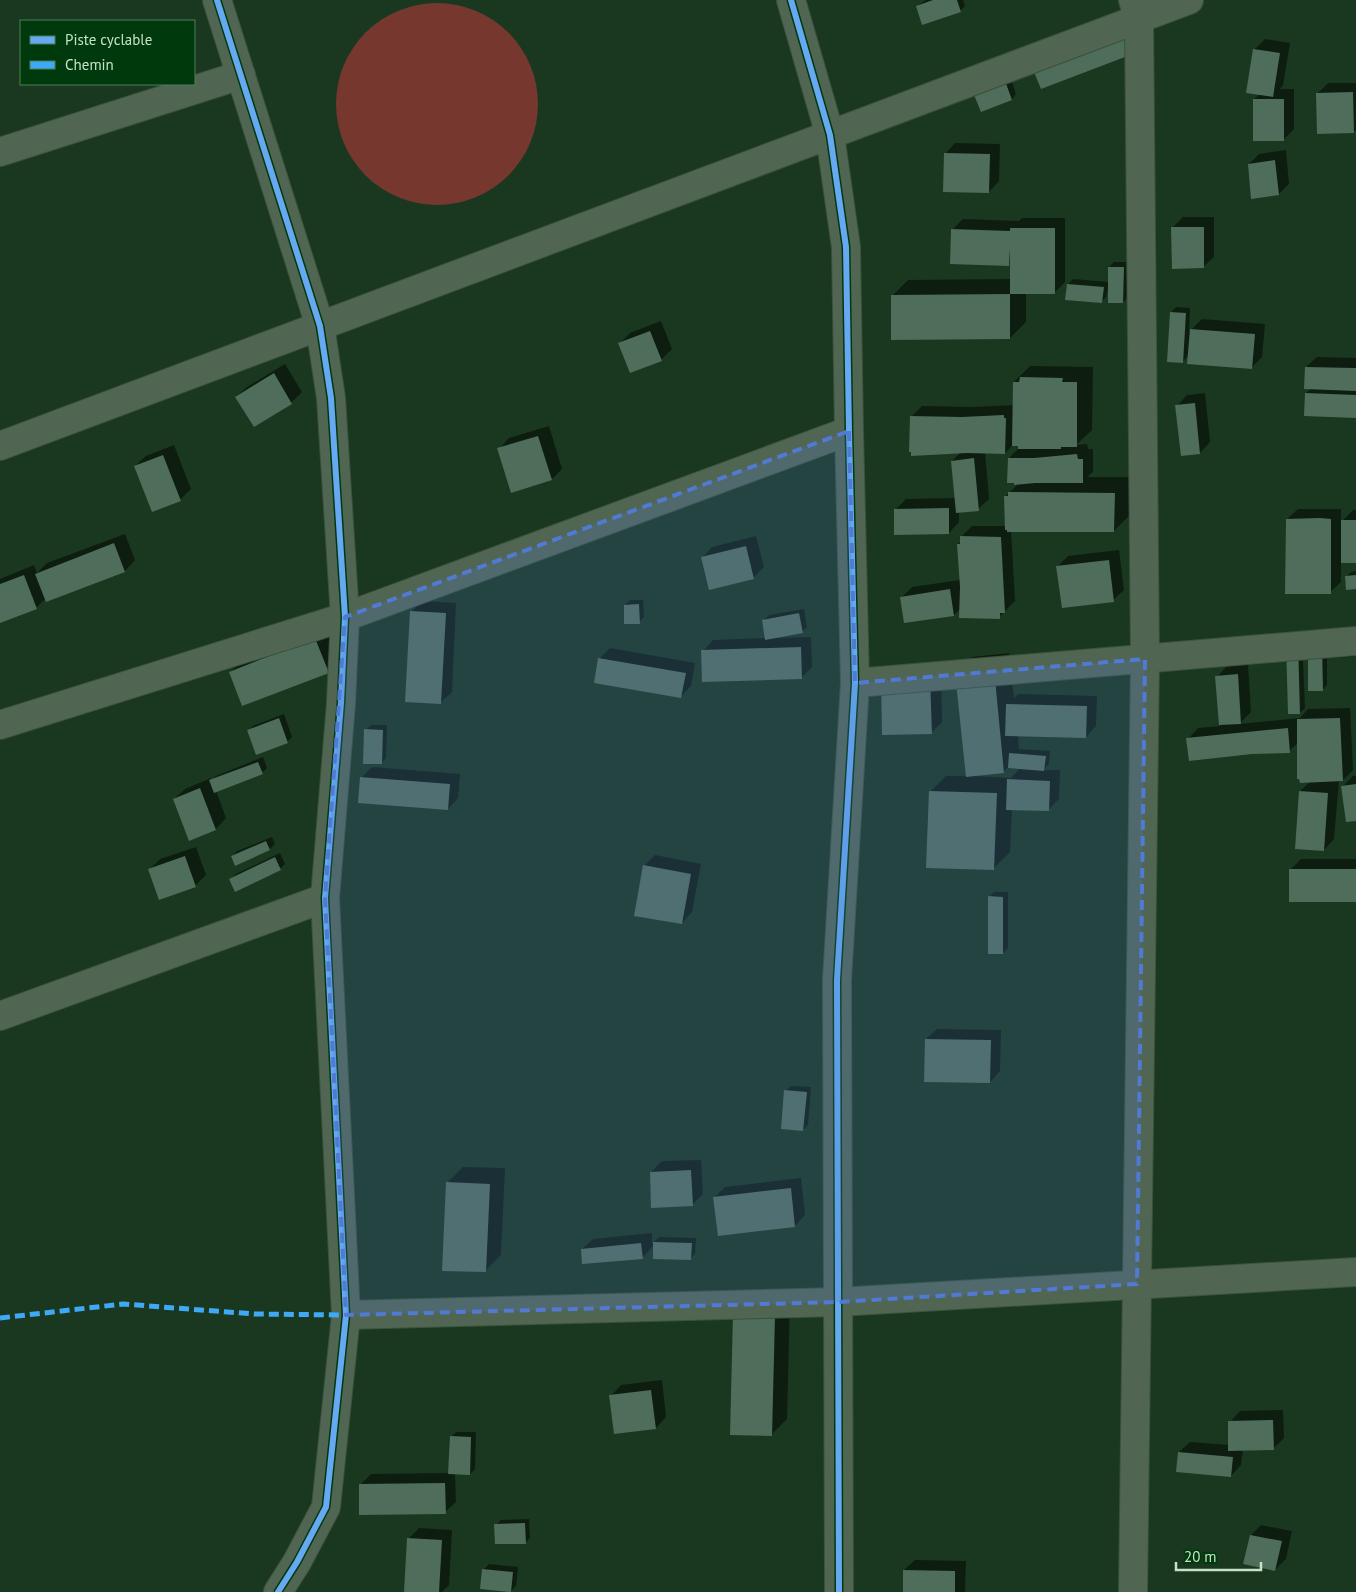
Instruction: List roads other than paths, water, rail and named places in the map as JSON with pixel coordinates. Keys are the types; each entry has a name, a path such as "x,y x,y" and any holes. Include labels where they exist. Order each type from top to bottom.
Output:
{"street":[{"path":"217,0 320,326 331,398 345,617 342,703 325,898 346,1315 326,1507 297,1562 278,1592"},
{"path":"791,0 830,135 846,247 848,431 855,683 837,980 839,1592"},
{"path":"0,446 830,135 1136,9 1189,0"},
{"path":"1133,1592 1145,659 1136,9"},
{"path":"0,152 242,75"},
{"path":"0,725 345,617 848,431"},
{"path":"855,683 1356,642"},
{"path":"0,1016 325,898"},
{"path":"346,1315 838,1302 1356,1272"}]}
